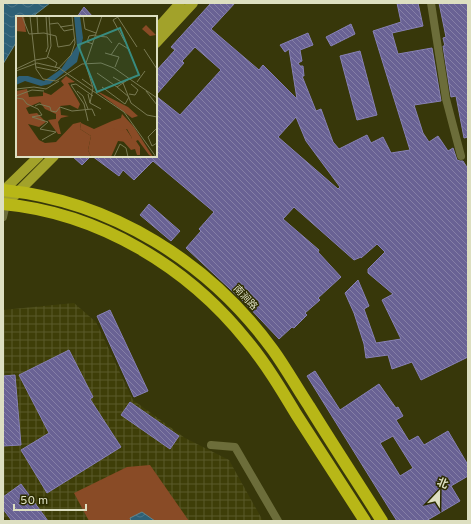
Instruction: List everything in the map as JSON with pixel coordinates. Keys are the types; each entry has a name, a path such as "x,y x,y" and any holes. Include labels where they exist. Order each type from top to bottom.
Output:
{"highway":[{"name":"南涧路","path":"9,190 70,203 128,226 164,246 193,267 214,285 245,316 274,351 382,521"},
{"path":"5,204 59,215 85,223 109,233 156,259 189,282 205,296 234,325 262,359 363,521"}],"main road":[{"path":"157,29 180,3"},
{"path":"157,42 193,3"},
{"path":"5,204 9,190 38,157"},
{"path":"5,204 9,190 53,157"}],"street":[{"path":"431,3 446,99 460,156"},
{"path":"3,217 5,204"},
{"path":"211,445 235,447 278,521"}],"shaded area":[{"path":"74,303 96,322 133,400 185,438 229,460 263,521 7,521 3,515 3,310"},
{"path":"150,465 189,521 89,521 74,493 127,467"}],"water":[{"path":"3,3 50,3 33,16 16,16 16,43 3,64"},
{"path":"142,512 155,521 131,521 130,518"}],"building":[{"path":"211,3 235,3 211,29 259,70 263,65 297,99 289,49 285,52 280,45 308,33 313,45 300,50 302,61 298,63 300,66 303,66 304,76 302,76 316,111 321,109 333,142 339,149 367,135 371,143 383,137 391,153 410,150 373,31 401,22 397,3 418,3 423,26 392,33 398,54 432,48 441,101 414,105 423,133 429,142 438,136 448,151 453,148 457,160 463,161 468,169 468,357 421,380 412,362 392,369 388,355 366,358 364,344 354,313 345,293 358,280 369,306 364,309 376,343 401,339 382,300 393,294 368,273 368,269 385,252 377,244 361,258 354,260 294,207 283,219 319,250 318,252 341,277 318,298 320,300 305,313 307,315 294,328 292,327 279,339 243,301 186,248 201,231 199,229 214,212 153,161 134,180 123,170 119,176 93,157 157,157 157,97 180,115 221,70 195,47 182,61 184,63 157,94 157,70 175,50 171,47","holes":["296,117 306,141 340,187 338,189 278,137"]},
{"path":"439,3 468,3 468,137 464,138 456,96 451,97 443,46 445,46 443,38 446,37"},
{"path":"84,7 92,16 78,16"},
{"path":"351,24 355,34 331,46 326,37"},
{"path":"360,51 377,115 357,120 340,56"},
{"path":"73,157 90,157 82,165"},
{"path":"149,204 180,231 171,241 140,215"},
{"path":"110,310 148,391 134,397 97,316"},
{"path":"69,350 93,397 90,399 121,447 47,493 21,450 49,433 19,375"},
{"path":"315,371 340,410 379,384 396,408 398,407 403,416 396,420 409,441 418,436 424,445 448,431 468,465 468,476 451,486 460,501 426,521 397,521 307,376","holes":["393,436 413,468 400,476 380,443"]},
{"path":"15,375 21,445 3,446 3,376"},
{"path":"130,402 179,436 170,449 121,415"},
{"path":"21,484 48,521 12,521 3,509 3,497"}]}
